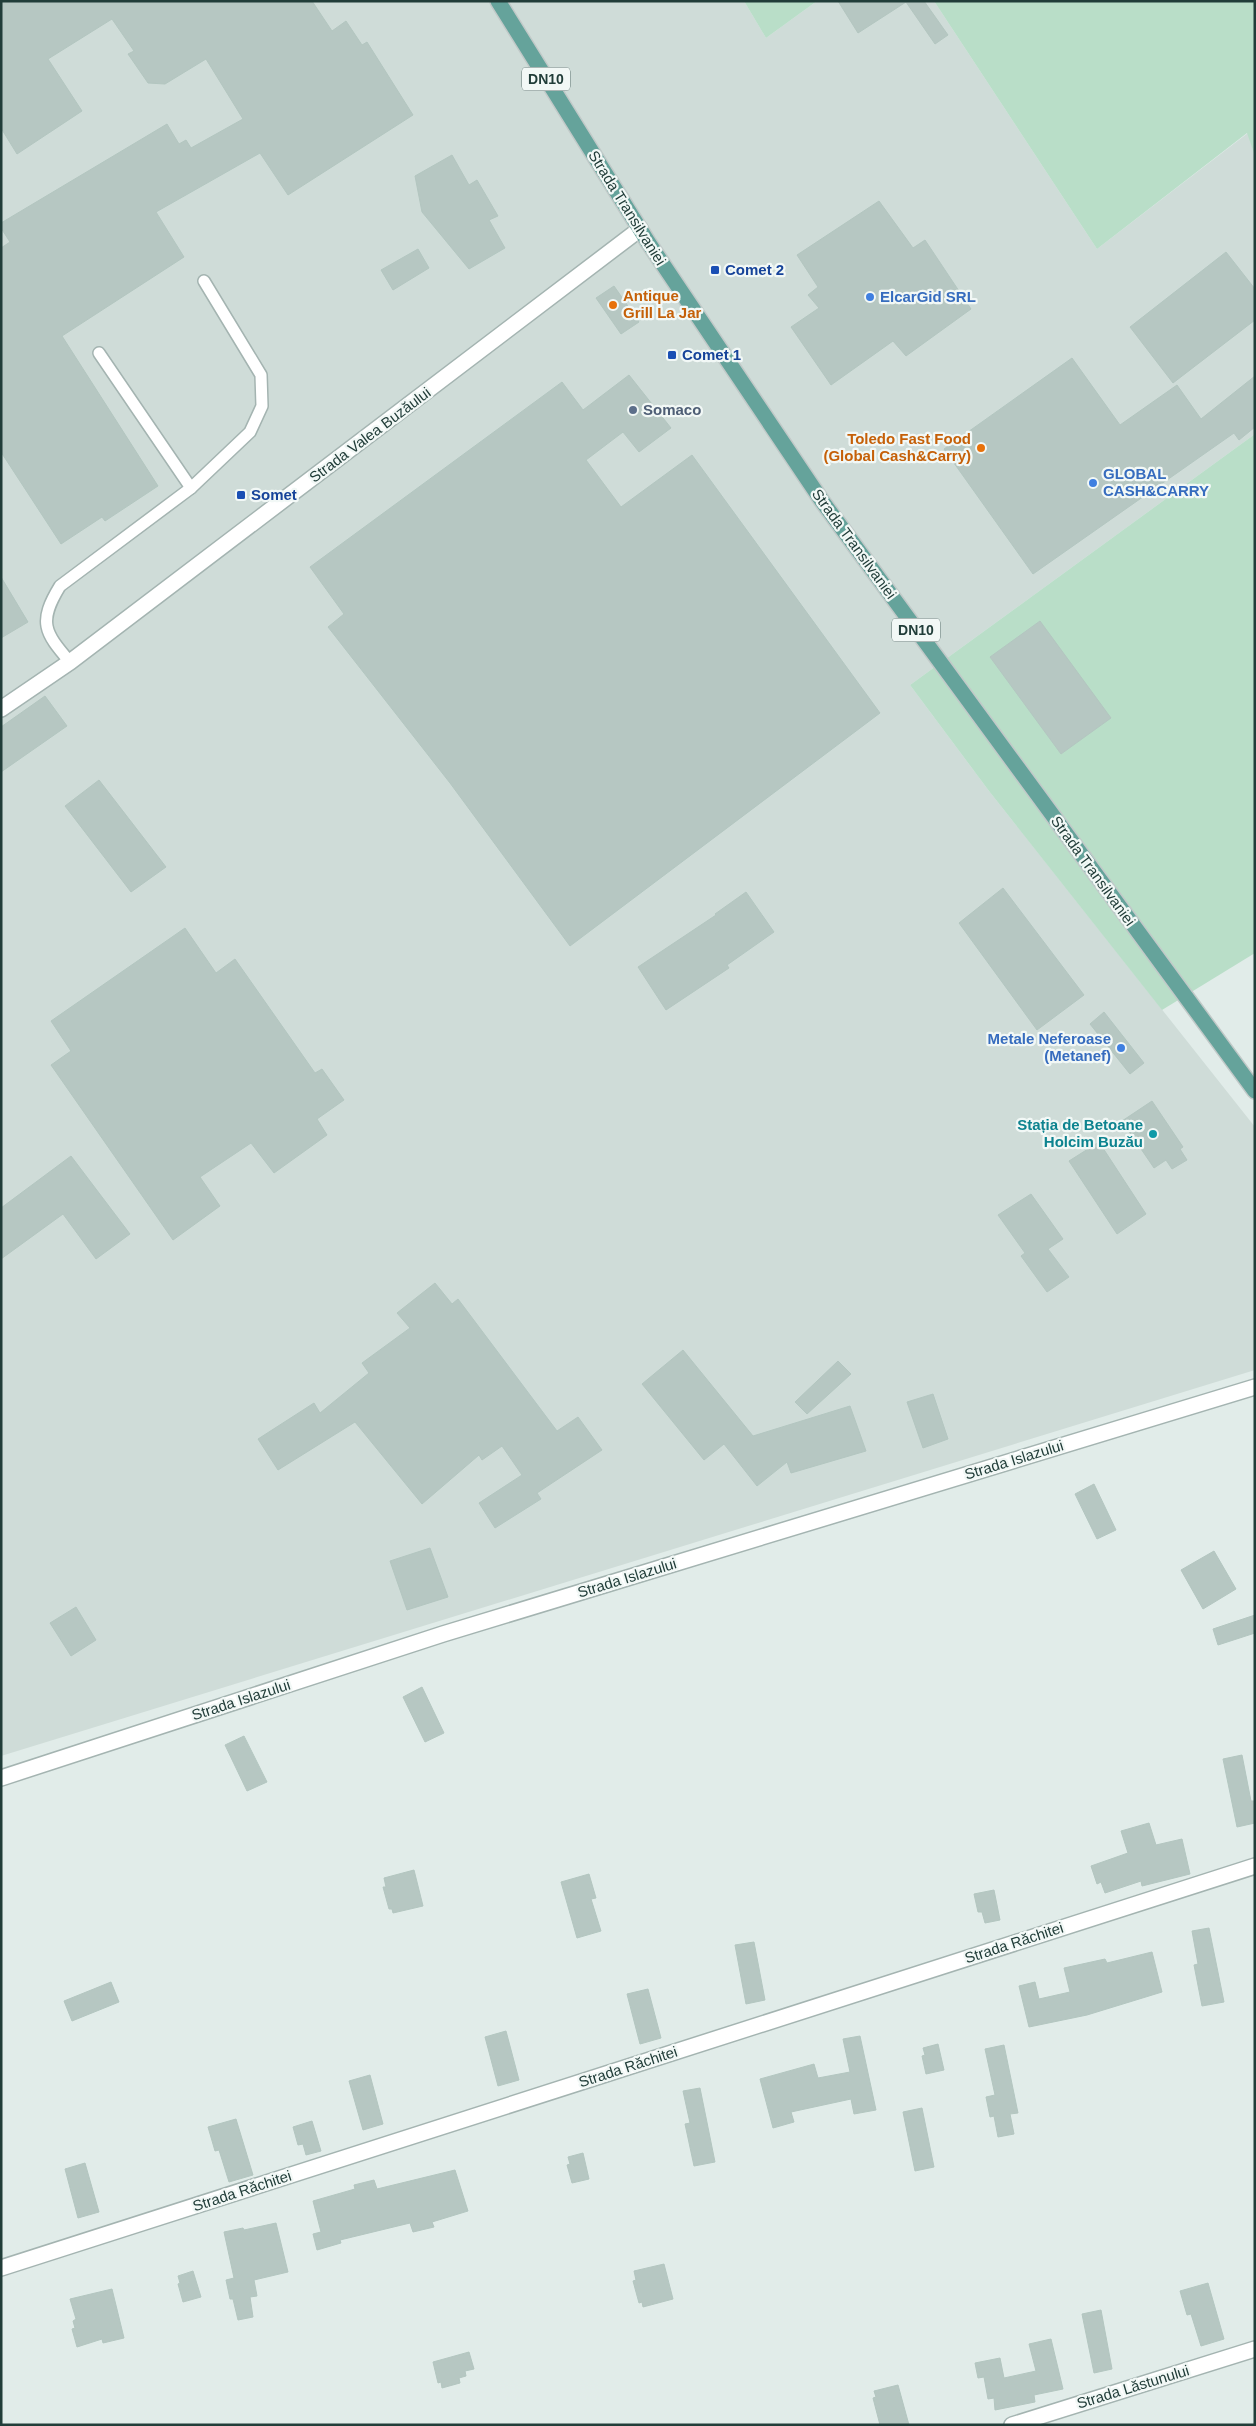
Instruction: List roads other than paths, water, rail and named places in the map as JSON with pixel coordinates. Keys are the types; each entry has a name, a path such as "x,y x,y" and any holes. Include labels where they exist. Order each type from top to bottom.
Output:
{"main road":[{"name":"Strada Transilvaniei","path":"498,1 640,229 822,501 1254,1090"}],"street":[{"name":"Strada Valea Buzăului","path":"1,709 70,662 640,229"},
{"name":"Strada Islazului","path":"1,1778 444,1634 1255,1387"},
{"name":"Strada Răchitei","path":"1,2268 1255,1866"},
{"name":"Strada Lăstunului","path":"1012,2425 1255,2349"}],"lane":[{"path":"70,662 50,639 46,618 50,603 60,586 191,488 250,432 262,406 261,375 204,281"},
{"path":"99,353 191,488"}],"place":[{"name":"Comet 2","path":"715,270"},
{"name":"ElcarGid SRL","path":"870,297"},
{"name":"Antique Grill La Jar","path":"613,305"},
{"name":"Comet 1","path":"672,355"},
{"name":"Somaco","path":"633,410"},
{"name":"Toledo Fast Food (Global Cash&Carry)","path":"981,448"},
{"name":"GLOBAL CASH&CARRY","path":"1093,483"},
{"name":"Somet","path":"241,495"},
{"name":"Metale Neferoase (Metanef)","path":"1121,1048"},
{"name":"Stația de Betoane Holcim Buzău","path":"1153,1134"}]}
